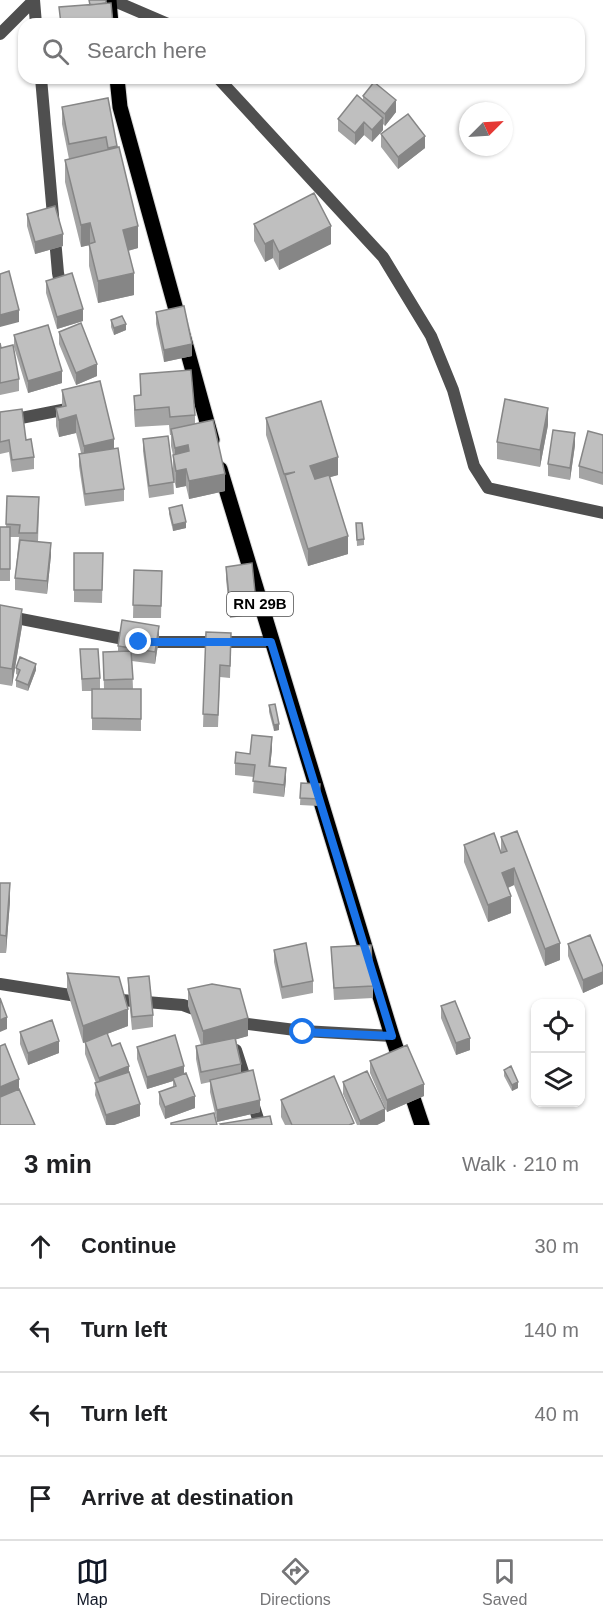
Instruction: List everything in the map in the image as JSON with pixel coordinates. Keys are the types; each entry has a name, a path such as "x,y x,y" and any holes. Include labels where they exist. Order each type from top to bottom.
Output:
{"main road":[{"path":"110,0 111,18"},
{"name":"RN 29B","path":"118,84 120,107 221,472 271,642 421,1125"}],"street":[{"path":"34,0 36,18"},
{"path":"0,34 34,0"},
{"path":"110,0 154,18"},
{"path":"42,84 58,273 66,306"},
{"path":"224,84 383,257 430,336 453,390 474,466 488,488 603,513"},
{"path":"0,422 88,405"},
{"path":"0,615 139,642 271,642"},
{"path":"0,984 96,999 183,1005 226,1026 392,1036"},
{"path":"226,1026 260,1125"}],"building":[{"path":"89,0 106,0 106,3 90,5"},
{"path":"111,3 112,18 60,18 59,7"},
{"path":"372,84 376,84 396,100 385,114 363,96"},
{"path":"357,95 383,118 372,130 364,122 355,133 338,119"},
{"path":"108,98 117,146 108,148 106,137 69,144 62,107"},
{"path":"408,114 425,136 398,157 381,134"},
{"path":"119,147 138,226 123,230 134,273 98,281 89,244 95,242 90,223 81,225 65,160"},
{"path":"314,193 331,226 279,252 273,240 265,244 254,224"},
{"path":"55,206 63,234 35,242 27,214"},
{"path":"9,271 19,310 0,315 0,274"},
{"path":"72,273 83,309 57,317 46,281"},
{"path":"184,306 192,344 164,350 156,312"},
{"path":"122,316 126,324 114,328 111,320"},
{"path":"81,323 97,364 76,373 59,332"},
{"path":"48,325 62,371 28,381 14,335"},
{"path":"0,343 1,348 13,345 19,379 0,383"},
{"path":"191,370 195,415 170,417 169,407 135,410 134,396 141,395 140,374"},
{"path":"100,381 114,439 84,446 76,415 59,420 56,408 66,406 62,390"},
{"path":"505,399 548,408 540,450 497,442"},
{"path":"321,401 338,457 310,466 315,479 329,475 348,536 308,549 285,475 295,472 284,474 266,418"},
{"path":"22,409 26,440 31,439 34,457 12,460 9,440 0,442 0,412"},
{"path":"213,420 225,474 189,481 186,469 176,471 173,455 189,451 188,445 175,448 171,429"},
{"path":"553,430 575,433 570,468 548,464"},
{"path":"588,431 603,435 603,473 579,466"},
{"path":"168,436 174,482 149,486 143,439"},
{"path":"118,448 124,489 85,494 79,454"},
{"path":"7,496 39,497 37,533 19,533 20,525 6,524"},
{"path":"182,505 186,522 173,525 169,508"},
{"path":"356,523 362,523 364,539 357,540"},
{"path":"0,527 10,527 10,569 0,569"},
{"path":"20,540 51,543 47,581 15,578"},
{"path":"74,553 103,553 102,590 74,590"},
{"path":"252,563 256,602 230,606 226,567"},
{"path":"134,570 162,571 161,606 133,605"},
{"path":"0,605 22,609 12,669 0,667"},
{"path":"122,620 159,626 155,652 118,646"},
{"path":"206,632 231,633 230,666 220,665 218,715 203,714"},
{"path":"80,649 98,649 100,678 82,679"},
{"path":"131,651 133,679 104,680 103,652"},
{"path":"20,657 36,664 28,685 16,680 20,670 16,668"},
{"path":"92,689 141,689 141,719 92,718"},
{"path":"275,704 279,724 274,725 269,705"},
{"path":"252,735 272,737 269,766 286,768 284,785 253,781 255,765 235,763 236,752 250,754"},
{"path":"301,783 320,784 319,799 300,798"},
{"path":"517,831 560,943 545,949 514,868 502,873 511,896 488,905 464,845 494,833 501,853 507,851 501,837"},
{"path":"0,883 10,883 6,936 0,935"},
{"path":"590,935 603,972 583,980 568,944"},
{"path":"306,943 313,981 282,987 274,950"},
{"path":"371,945 373,986 334,988 331,947"},
{"path":"67,973 119,977 128,1009 83,1026"},
{"path":"149,976 153,1015 132,1017 128,978"},
{"path":"212,984 240,989 248,1018 203,1031 188,989"},
{"path":"0,998 7,1017 0,1020"},
{"path":"455,1001 470,1038 456,1043 441,1006"},
{"path":"52,1020 59,1041 28,1053 20,1032"},
{"path":"107,1033 112,1046 120,1043 129,1066 99,1078 85,1042"},
{"path":"175,1035 184,1066 147,1077 137,1047"},
{"path":"235,1038 241,1064 201,1072 196,1046"},
{"path":"5,1044 19,1079 0,1087 0,1046"},
{"path":"407,1045 424,1084 387,1100 370,1061"},
{"path":"511,1066 518,1082 512,1085 504,1070"},
{"path":"253,1070 260,1100 217,1110 210,1080"},
{"path":"367,1071 385,1109 360,1121 343,1082"},
{"path":"129,1072 140,1104 106,1115 95,1083"},
{"path":"186,1073 195,1096 165,1107 159,1092 176,1086 173,1078"},
{"path":"334,1076 354,1123 349,1125 292,1125 281,1100"},
{"path":"19,1089 35,1125 0,1125 0,1097"},
{"path":"214,1113 217,1125 171,1125 171,1123"},
{"path":"270,1116 272,1125 220,1124"}],"route":[{"path":"139,642 271,642 392,1036 303,1032"}]}
